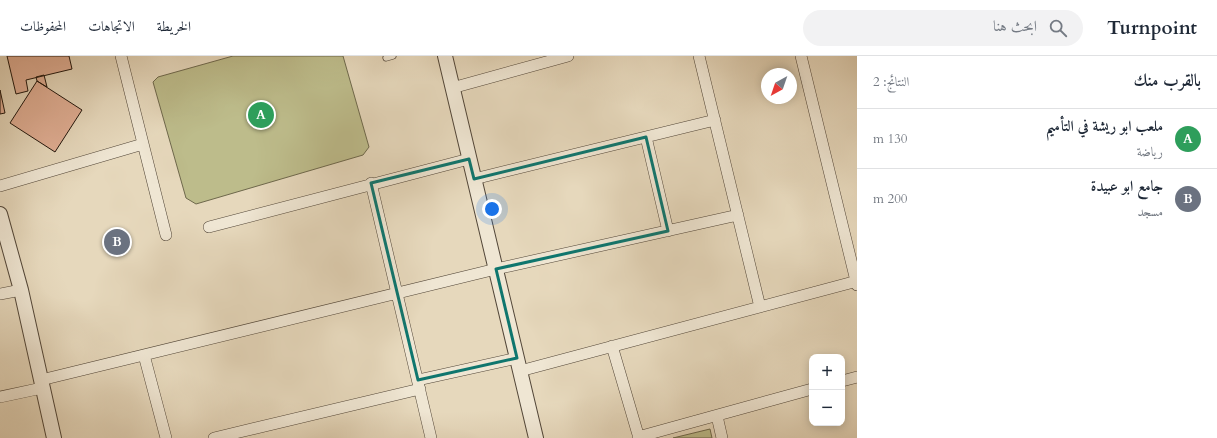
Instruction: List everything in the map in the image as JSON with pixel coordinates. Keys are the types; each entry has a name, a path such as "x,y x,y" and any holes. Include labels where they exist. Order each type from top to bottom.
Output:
{"street":[{"path":"121,56 166,235"},
{"path":"445,56 536,438"},
{"path":"452,88 554,58 568,56"},
{"path":"699,56 760,307"},
{"path":"214,438 419,385 612,346 857,282 801,56"},
{"path":"474,179 715,120"},
{"path":"646,137 668,231"},
{"path":"0,186 143,144"},
{"path":"209,227 371,183 469,159"},
{"path":"371,183 431,438"},
{"path":"0,214 21,290 54,438"},
{"path":"0,397 144,355 397,293 738,215"},
{"path":"0,294 21,290"},
{"path":"612,346 639,438 809,391"},
{"path":"144,355 166,438"},
{"path":"845,380 857,377"},
{"path":"717,416 722,438"}],"lane":[{"path":"386,58 393,56"}],"highlighted area":[{"path":"646,137 668,231 496,269 517,358 418,380 371,183 469,159 474,179"}],"shaded area":[{"path":"233,56 343,56 369,147 363,155 196,204 186,198 153,82 158,77"},
{"path":"710,429 712,438 673,438"}],"building":[{"path":"7,56 69,56 72,69 26,80 28,91 16,94"},
{"path":"44,75 47,87 37,81 36,77"},
{"path":"37,81 82,110 55,152 10,123"},
{"path":"0,90 5,113 0,114"}],"place":[{"name":"ملعب ابو ريشة في التأميم","path":"261,115"},
{"name":"جامع ابو عبيدة","path":"117,242"}]}
